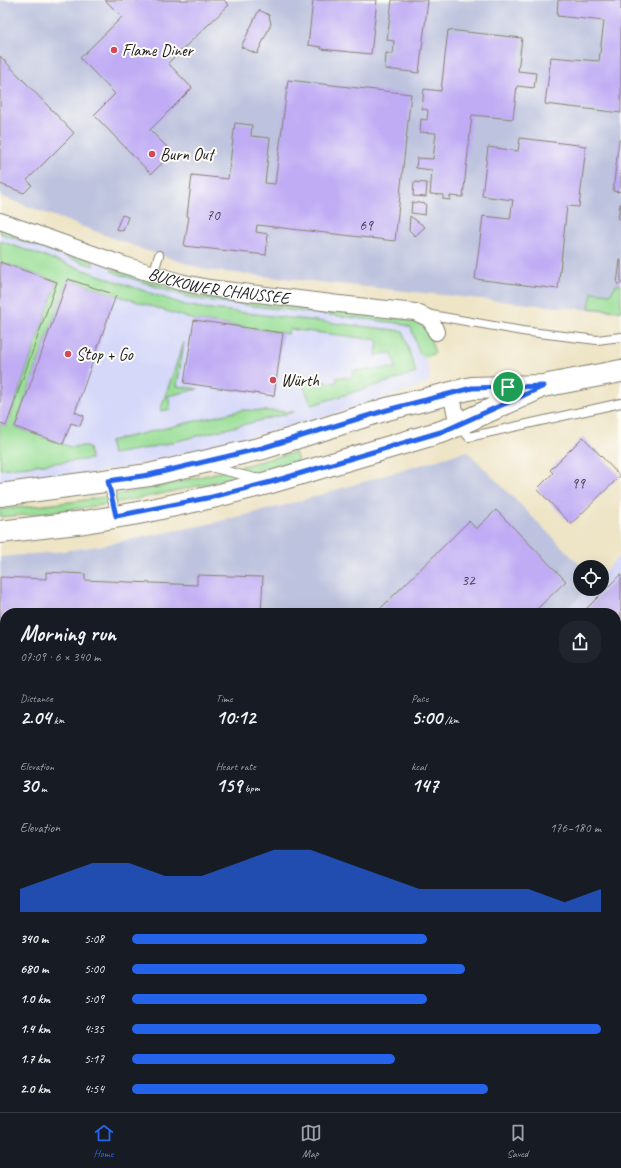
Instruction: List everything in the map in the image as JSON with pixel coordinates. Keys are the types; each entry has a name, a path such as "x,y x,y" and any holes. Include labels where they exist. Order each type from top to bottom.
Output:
{"main road":[{"path":"0,495 149,475 262,448 387,410 472,388 544,386 621,371"},
{"path":"0,532 85,522 212,497 464,431 544,386"}],"street":[{"name":"BUCKOWER CHAUSSEE","path":"0,221 124,265 209,288 415,312 428,318 433,324 436,332"},
{"path":"451,393 464,431"}],"lane":[{"path":"153,274 159,255"},
{"path":"415,312 522,331 597,340 621,337"},
{"path":"464,431 621,403"},
{"path":"195,464 271,482"},
{"path":"108,481 116,516"}],"shaded area":[{"path":"0,0 621,0 621,312 567,308 206,270 145,250 0,196"},
{"path":"0,228 191,294 279,306 413,320 425,327 431,338 435,353 425,357 430,374 429,380 416,388 314,420 149,463 82,475 0,481"},
{"path":"467,451 575,560 573,560 573,596 580,596 568,608 0,608 0,557 56,552 98,546 209,524 289,504"},
{"path":"621,554 621,608 568,608 580,596 609,596 609,567"}],"green space":[{"path":"0,228 93,261 93,266 0,233"},
{"path":"0,241 185,305 403,331 416,373 312,405 300,379 336,383 337,377 352,378 353,371 396,368 392,353 376,355 378,340 289,329 288,334 194,320 68,279 15,427 70,447 85,446 89,448 91,459 0,469 0,424 7,426 57,282 0,262"},
{"path":"113,268 198,296 413,320 426,330 435,353 425,357 419,353 411,327 398,323 196,299 111,271"},
{"path":"617,284 621,284 621,311 589,308 592,292 610,294"},
{"path":"184,342 177,386 198,389 168,396 171,409 160,411"},
{"path":"243,410 294,412 149,448 112,454 110,441"},
{"path":"295,452 298,461 224,480 113,503 38,514 0,517 0,509 72,502 138,491"}],"building":[{"path":"105,0 224,0 229,5 168,63 192,88 150,130 173,153 151,174 94,115 115,94 80,58 122,17"},
{"path":"313,0 377,0 371,54 321,49 321,47 308,45"},
{"path":"392,0 428,0 419,73 385,69 386,53 393,54 394,41 387,40"},
{"path":"558,0 621,0 621,113 545,104 551,57 599,61 604,21 557,16"},
{"path":"259,10 269,15 271,24 257,54 241,47"},
{"path":"448,30 522,38 518,71 536,73 534,88 517,86 513,119 472,115 463,197 450,196 450,200 443,199 443,195 430,194 432,170 416,168 417,158 433,159 436,133 420,132 421,119 427,120 428,110 422,109 424,89 441,91"},
{"path":"0,56 74,133 27,180 32,185 24,193 0,184"},
{"path":"288,80 411,94 395,241 257,225 256,232 268,234 266,255 184,246 189,217 187,216 192,175 228,179 235,123 252,125 251,136 270,138 265,183 275,184"},
{"path":"520,138 586,146 579,207 567,206 558,289 475,279 483,216 510,219 513,200 482,196 488,147 518,151"},
{"path":"619,140 621,140 621,192 613,191"},
{"path":"414,182 427,183 426,197 413,196"},
{"path":"412,202 426,204 425,215 411,213"},
{"path":"620,204 621,219 618,219"},
{"path":"122,215 128,217 123,231 116,229"},
{"path":"410,216 425,227 415,236 409,230"},
{"path":"620,260 621,284 617,284"},
{"path":"0,262 57,282 6,426 0,424"},
{"name":"Stop + Go","path":"68,279 116,295 75,412 84,416 80,426 71,423 63,444 15,427"},
{"path":"194,320 283,333 274,396 184,383"},
{"path":"583,437 620,476 571,524 537,489 553,473 550,470"},
{"path":"496,510 566,581 538,608 381,608 469,521 476,529"},
{"path":"46,572 85,574 85,580 197,585 197,575 263,577 261,608 0,608 0,577 46,579"},
{"path":"621,574 621,608 587,608 599,596 609,596 609,586"}],"place":[{"name":"Flame Diner","path":"114,50"},
{"name":"Burn Out","path":"152,154"},
{"name":"Stop + Go","path":"68,354"},
{"name":"Würth","path":"273,380"}],"route":[{"path":"544,386 444,431 271,482 212,497 138,513 116,516 108,481 149,475 262,448 387,410 472,388 508,387 544,386"}]}
